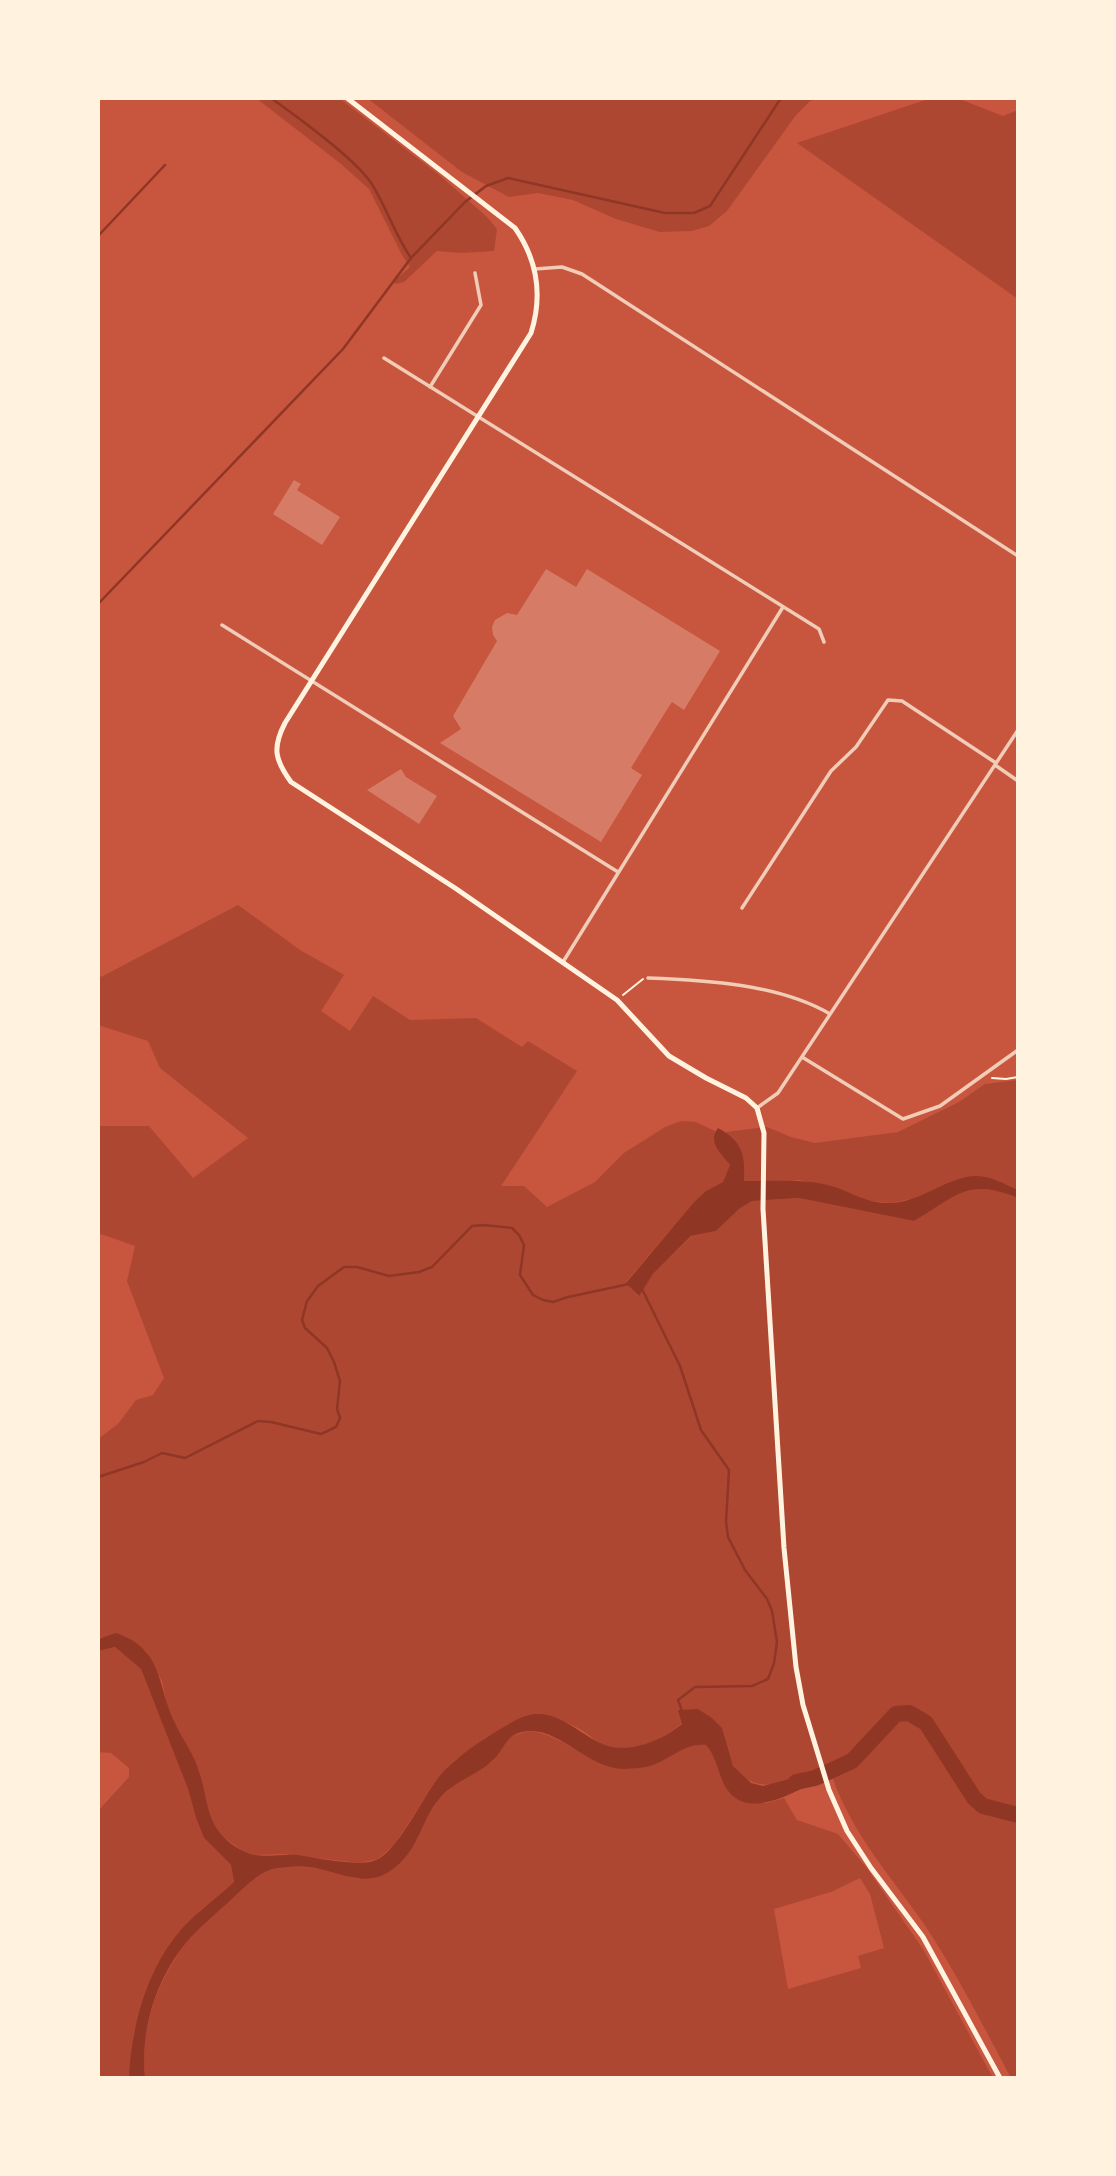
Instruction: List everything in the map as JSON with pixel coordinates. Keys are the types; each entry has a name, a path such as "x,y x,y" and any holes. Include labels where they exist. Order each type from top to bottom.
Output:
{"main road":[{"path":"347,98 514,228 535,269 538,302 531,333 285,723 276,744 280,767 291,782 455,888 617,1000 669,1056 746,1098 757,1108 764,1133 762,1168 784,1548 796,1667 803,1705 818,1759 847,1831 923,1937 1000,2078"}],"street":[{"path":"535,269 562,267 582,274 1018,556"},
{"path":"430,387 481,305 475,273"},
{"path":"384,358 819,629 824,642"},
{"path":"563,962 783,607"},
{"path":"222,625 618,872"},
{"path":"742,908 831,771 856,747 888,700 902,701 1018,781"},
{"path":"757,1108 778,1093 1018,730"},
{"path":"648,978 711,981 755,989 804,1002 830,1014"},
{"path":"802,1057 903,1119 940,1106 1018,1051"}],"path":[{"path":"617,1000 648,978"},
{"path":"981,1076 1006,1079 1018,1077"}],"shaded area":[{"path":"256,98 339,98 438,174 486,216 497,229 494,251 437,251 404,282 396,284 393,282 410,267 369,189"},
{"path":"367,98 821,98 810,101 796,115 727,211 709,226 692,231 660,232 616,219 573,200 538,193 509,197 462,172"},
{"path":"931,98 957,98 1003,116 1018,110 1018,299 797,143"},
{"path":"238,905 300,950 344,975 321,1011 350,1031 373,996 410,1020 476,1018 522,1047 528,1041 577,1071 501,1186 524,1186 547,1207 595,1182 624,1153 665,1127 681,1121 696,1122 715,1131 723,1156 730,1165 723,1182 706,1191 694,1202 626,1282 638,1296 653,1274 692,1236 716,1231 739,1209 752,1201 799,1198 914,1221 952,1197 974,1189 1001,1192 1018,1198 1018,2078 1011,2078 936,1943 857,1829 828,1764 802,1777 773,1784 748,1780 737,1771 729,1757 717,1725 698,1709 669,1733 635,1747 606,1746 575,1726 548,1715 486,1739 455,1760 440,1776 394,1845 378,1859 359,1863 283,1854 254,1855 244,1852 219,1834 211,1820 199,1770 175,1725 168,1709 162,1681 146,1651 102,1637 98,1639 98,1439 118,1424 136,1400 153,1395 164,1378 127,1281 135,1246 98,1233 98,1126 149,1126 193,1178 248,1138 160,1068 148,1041 98,1025 98,973 101,977"},
{"path":"1018,1080 1018,1190 995,1181 950,1183 911,1199 891,1203 862,1200 834,1187 799,1180 744,1181 726,1132 767,1127 815,1143 898,1132 959,1102 985,1084"},
{"path":"718,1128 733,1138 741,1150 744,1181 813,1182 869,1200 891,1203 902,1202 966,1177 982,1176 1018,1190 1018,1198 1001,1192 974,1189 952,1197 914,1221 799,1198 752,1201 739,1209 716,1231 691,1236 653,1274 639,1296 626,1283 694,1202 706,1191 723,1182 730,1165 715,1143"},
{"path":"116,1633 131,1640 151,1658 174,1721 198,1768 215,1826 231,1844 251,1854 297,1855 357,1863 376,1860 393,1846 436,1781 451,1764 487,1737 530,1715 554,1717 608,1746 628,1748 666,1735 682,1724 678,1710 698,1709 722,1728 733,1766 751,1783 763,1786 815,1772 818,1781 780,1798 753,1804 741,1801 730,1793 706,1745 692,1746 650,1766 622,1769 597,1762 553,1736 541,1732 515,1734 491,1762 440,1798 407,1855 390,1871 380,1876 360,1878 308,1867 281,1868 264,1873 246,1886 191,1937 169,1968 160,1985 148,2021 145,2078 129,2078 133,2041 142,2004 164,1952 181,1929 234,1882 231,1865 204,1838 188,1789 141,1669 115,1647 98,1651 98,1639"},
{"path":"115,1647 141,1669 188,1789 204,1838 231,1865 234,1883 176,1936 134,2032 129,2078 98,2078 98,1811 129,1777 129,1768 111,1753 98,1752 98,1651"},
{"path":"529,1731 541,1733 595,1761 632,1769 655,1763 685,1748 706,1745 716,1760 722,1780 753,1803 767,1803 784,1798 797,1820 838,1834 866,1867 923,1949 993,2078 145,2078 145,2041 153,2005 168,1971 198,1930 250,1883 275,1868 306,1867 359,1879 425,1821 439,1799 453,1785 492,1762 510,1736","holes":["860,1878 870,1894 884,1948 858,1956 861,1968 788,1989 774,1909 831,1892"]}],"building":[{"path":"294,480 301,484 297,490 340,517 322,545 273,514"},
{"path":"546,569 576,587 587,569 720,651 684,710 672,702 666,711 631,768 642,775 601,842 440,743 461,729 453,716 497,641 492,627 495,620 507,613 517,615"},
{"path":"401,769 406,777 437,796 419,824 367,790"}],"waterway":[{"path":"271,98 326,139 366,176 411,258"},
{"path":"98,604 343,349 411,258 465,202 486,186 508,178 665,213 694,213 710,206 781,98"},
{"path":"98,236 165,165"},
{"path":"98,1477 144,1462 162,1453 185,1458 258,1421 321,1434 336,1427 340,1418 337,1409 340,1381 334,1362 327,1348 305,1328 302,1320 307,1301 318,1286 344,1267 357,1267 389,1276 419,1272 432,1267 472,1226 484,1225 512,1228 519,1235 524,1245 520,1275 533,1295 543,1300 553,1302 629,1284"},
{"path":"641,1287 680,1366 701,1430 729,1470 726,1522 728,1537 745,1570 767,1599 772,1611 777,1642 768,1679 752,1686 695,1687 678,1700 682,1711"},
{"path":"796,1782 815,1778 852,1761 896,1714 909,1713 926,1723 974,1798 983,1806 1018,1815"}]}
